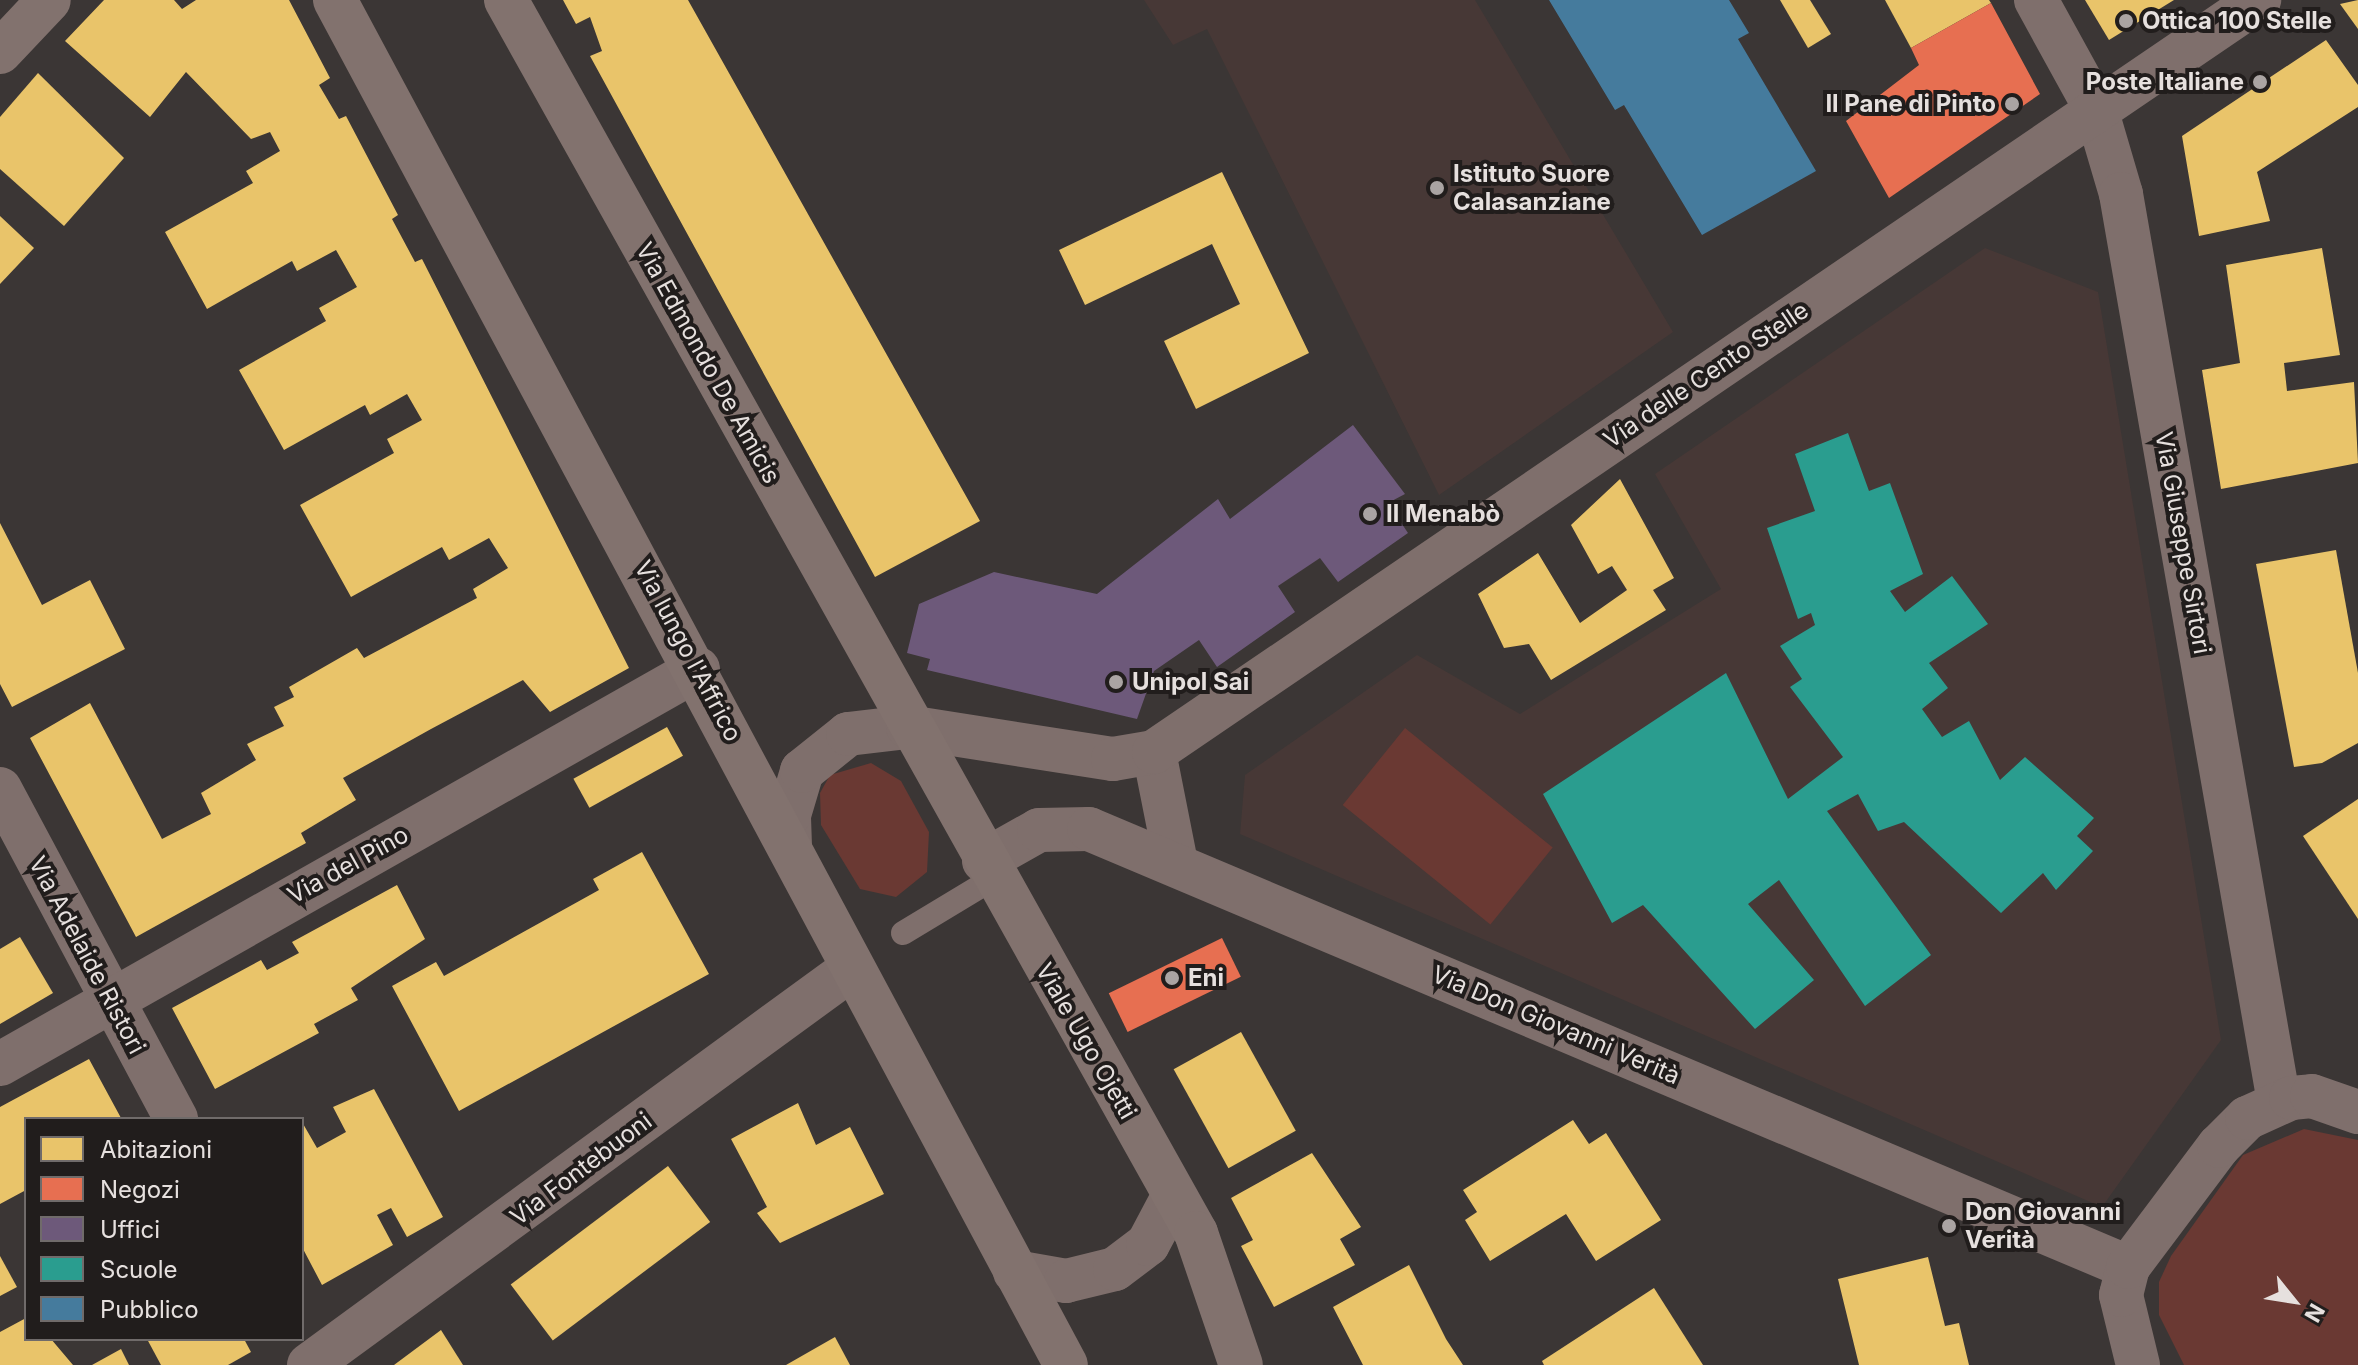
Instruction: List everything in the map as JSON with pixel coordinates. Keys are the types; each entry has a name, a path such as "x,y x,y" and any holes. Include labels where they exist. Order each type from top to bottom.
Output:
{"main road":[{"path":"0,52 49,0"},
{"name":"Via Edmondo De Amicis","path":"506,0 908,727"},
{"name":"Via lungo l'Affrico","path":"349,11 698,669 851,969 1066,1365"},
{"name":"Viale Ugo Ojetti","path":"908,727 1196,1233 1241,1365"}],"street":[{"name":"Via Giuseppe Sirtori","path":"2036,0 2096,109 2121,194 2279,1102"},
{"name":"Via delle Cento Stelle","path":"908,727 1113,759 1154,752 2259,0"},
{"name":"Via del Pino","path":"0,1064 108,998 698,669"},
{"path":"790,846 793,793 821,750 848,734 908,727"},
{"path":"1154,752 1176,863"},
{"name":"Via Adelaide Ristori","path":"0,789 108,998 175,1117"},
{"name":"Via Don Giovanni Verità","path":"989,870 1039,830 1068,824 1176,863 2128,1267"},
{"name":"Via Fontebuoni","path":"308,1355 851,969"},
{"path":"2138,1365 2121,1295 2128,1267 2234,1129 2279,1102 2312,1096 2358,1112"},
{"path":"1015,1272 1066,1281 1115,1269 1148,1244 1174,1195"}],"lane":[{"path":"903,933 989,870"}],"shaded area":[{"name":"Istituto Suore Calasanziane","path":"1144,0 1475,0 1673,332 1439,495 1207,29 1173,45"},
{"path":"1985,248 2098,292 2221,1040 2102,1207 1240,834 1245,775 1417,655 1520,714 1721,589 1655,474"},
{"path":"1405,728 1553,848 1490,925 1343,805"},
{"path":"871,763 901,781 929,832 927,872 896,897 860,889 821,825 820,793 830,775"},
{"path":"2304,1129 2358,1140 2358,1365 2184,1365 2159,1315 2159,1282 2171,1256 2243,1155"}],"building: Abitazioni":[{"path":"104,0 174,0 182,9 196,0 289,0 330,78 319,85 339,119 346,116 398,215 392,219 415,262 422,259 629,668 550,712 523,680 431,729 343,778 356,800 301,833 306,843 136,937 30,738 90,703 162,839 211,814 201,793 256,760 247,744 284,726 274,707 294,697 289,687 357,648 364,658 477,598 473,589 508,568 489,538 449,560 442,547 351,597 300,505 394,453 387,439 422,420 407,394 370,415 365,405 284,450 239,370 326,321 319,308 357,287 336,250 297,271 292,261 207,309 165,232 253,183 246,171 280,151 270,132 251,139 186,72 150,117 65,41"},
{"path":"563,0 688,0 980,521 875,577 590,56 602,51 590,17 576,24"},
{"path":"1780,0 1810,0 1831,34 1808,48"},
{"path":"1885,0 1989,0 1991,3 1911,48"},
{"path":"2085,0 2174,0 2109,40"},
{"path":"2358,0 2358,29 2340,4"},
{"path":"2326,40 2358,85 2358,107 2257,172 2270,221 2199,236 2182,136"},
{"path":"38,73 124,158 64,226 0,169 0,117"},
{"path":"1222,172 1309,353 1196,409 1164,341 1240,304 1212,244 1085,305 1059,250"},
{"path":"0,216 34,248 0,284"},
{"path":"2322,248 2340,355 2284,363 2287,391 2354,382 2358,463 2221,489 2202,370 2240,363 2226,265"},
{"path":"1620,479 1674,578 1653,590 1666,610 1551,680 1529,644 1504,648 1478,594 1538,553 1580,623 1627,590 1612,566 1598,574 1571,525"},
{"path":"0,523 42,605 90,580 125,649 12,707 0,684"},
{"path":"2336,550 2358,673 2358,743 2322,763 2294,767 2256,564"},
{"path":"667,727 683,756 589,808 573,779"},
{"path":"2358,799 2358,919 2303,836"},
{"path":"642,852 709,974 459,1111 392,986 436,962 444,976 599,890 593,879"},
{"path":"397,885 425,939 351,988 358,1000 314,1024 319,1033 215,1089 172,1008 261,960 267,970 299,953 292,942"},
{"path":"20,937 53,993 0,1024 0,949"},
{"path":"1241,1032 1296,1131 1228,1168 1174,1069"},
{"path":"89,1059 120,1117 24,1117 24,1191 0,1204 0,1107"},
{"path":"374,1089 443,1217 407,1237 391,1208 377,1215 393,1245 322,1285 304,1251 304,1125 317,1148 346,1132 333,1107"},
{"path":"798,1103 816,1145 850,1127 884,1194 780,1243 757,1213 767,1207 731,1139"},
{"path":"1573,1120 1589,1144 1606,1133 1661,1220 1596,1261 1566,1214 1490,1261 1465,1220 1477,1212 1463,1190"},
{"path":"1312,1153 1361,1227 1340,1239 1355,1265 1274,1307 1241,1246 1253,1240 1231,1198"},
{"path":"668,1166 710,1222 553,1340 511,1285"},
{"path":"0,1256 17,1287 0,1296"},
{"path":"1928,1257 1945,1326 1959,1323 1969,1365 1859,1365 1838,1279"},
{"path":"1409,1265 1446,1339 1463,1365 1363,1365 1333,1307"},
{"path":"1654,1288 1703,1365 1544,1365 1542,1361"},
{"path":"24,1319 24,1341 53,1341 73,1365 0,1365 0,1332"},
{"path":"441,1330 463,1365 394,1365"},
{"path":"835,1337 850,1365 786,1365"},
{"path":"148,1341 245,1341 251,1352 228,1365 161,1365"},
{"path":"121,1349 129,1365 92,1365"}],"building: Negozi":[{"path":"1991,3 2040,94 1889,198 1846,121 1919,65 1911,48"},
{"path":"1222,938 1241,977 1128,1032 1109,993"}],"building: Uffici":[{"path":"1353,425 1405,494 1388,503 1408,533 1338,582 1320,558 1278,586 1295,612 1217,667 1199,640 1154,671 1137,719 927,670 930,659 907,653 919,604 994,572 1097,594 1218,499 1230,519"}],"building: Scuole":[{"path":"1848,433 1869,491 1890,483 1923,574 1890,591 1905,612 1952,576 1988,624 1929,663 1948,688 1922,709 1942,737 1969,721 2000,780 2025,757 2094,818 2077,836 2093,851 2056,890 2043,873 2001,913 1904,822 1878,831 1858,794 1827,811 1931,955 1865,1006 1779,880 1748,904 1814,980 1755,1029 1643,905 1612,923 1543,794 1726,673 1788,799 1843,757 1790,687 1802,679 1780,646 1815,625 1811,613 1798,619 1767,528 1815,511 1795,454"}],"building: Pubblico":[{"path":"1549,0 1729,0 1749,33 1738,39 1816,171 1702,235 1624,105 1615,110"}],"place":[{"name":"Ottica 100 Stelle","path":"2126,21"},
{"name":"Poste Italiane","path":"2260,82"},
{"name":"Il Pane di Pinto","path":"2012,104"},
{"name":"Istituto Suore Calasanziane","path":"1437,188"},
{"name":"Il Menabò","path":"1370,514"},
{"name":"Unipol Sai","path":"1116,682"},
{"name":"Eni","path":"1172,978"},
{"name":"Don Giovanni Verità","path":"1949,1226"}]}
